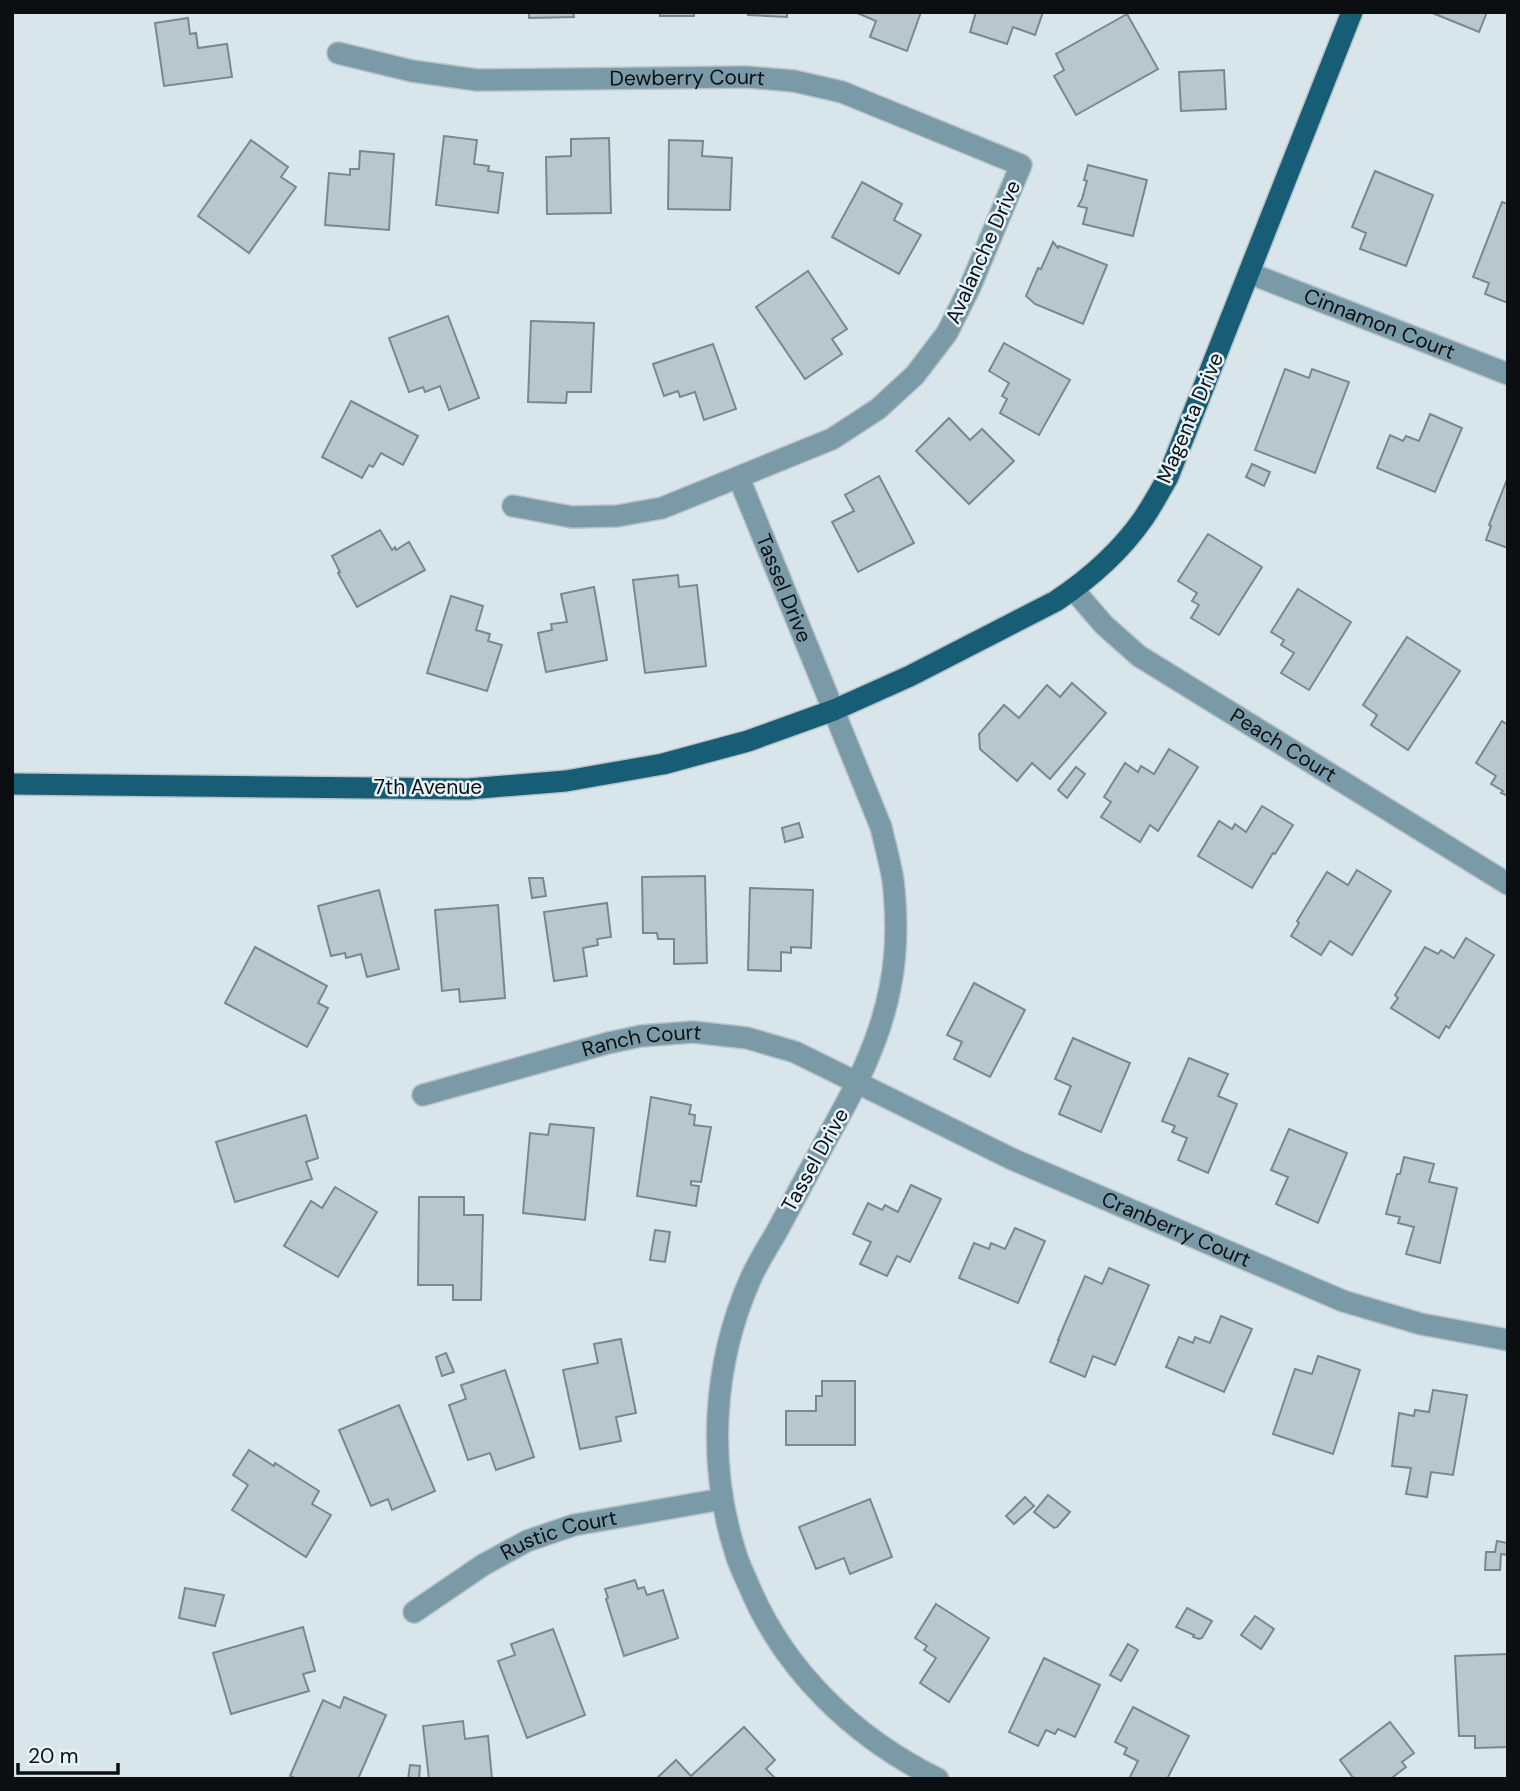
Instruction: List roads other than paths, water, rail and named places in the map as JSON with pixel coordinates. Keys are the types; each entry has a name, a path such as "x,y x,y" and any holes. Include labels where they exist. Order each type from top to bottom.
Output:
{"main road":[{"name":"Magenta Drive","path":"834,710 910,676 1056,601 1111,558 1142,520 1168,477 1352,12"},
{"name":"7th Avenue","path":"12,784 468,789 566,781 663,764 748,741 834,710"}],"street":[{"name":"Dewberry Court","path":"338,53 412,71 477,80 746,77 794,80 842,92 1021,165"},
{"name":"Avalanche Drive","path":"513,506 572,517 617,516 662,508 832,439 878,409 915,375 947,333 970,287 1021,165"},
{"name":"Cinnamon Court","path":"1250,273 1508,374"},
{"name":"Tassel Drive","path":"739,478 881,827 893,880 896,936 890,987 877,1039 858,1082 750,1280 731,1333 719,1389 717,1445 722,1499 735,1551 744,1573 758,1606 787,1654 823,1698 865,1735 915,1768 938,1779"},
{"name":"Peach Court","path":"1073,589 1104,625 1139,656 1508,884"},
{"name":"Ranch Court","path":"423,1095 608,1043 641,1036 693,1032 747,1038 795,1052 858,1082"},
{"name":"Cranberry Court","path":"858,1082 1012,1159 1343,1301 1421,1324 1508,1340"},
{"name":"Rustic Court","path":"414,1612 482,1565 527,1541 574,1525 722,1499"}]}
